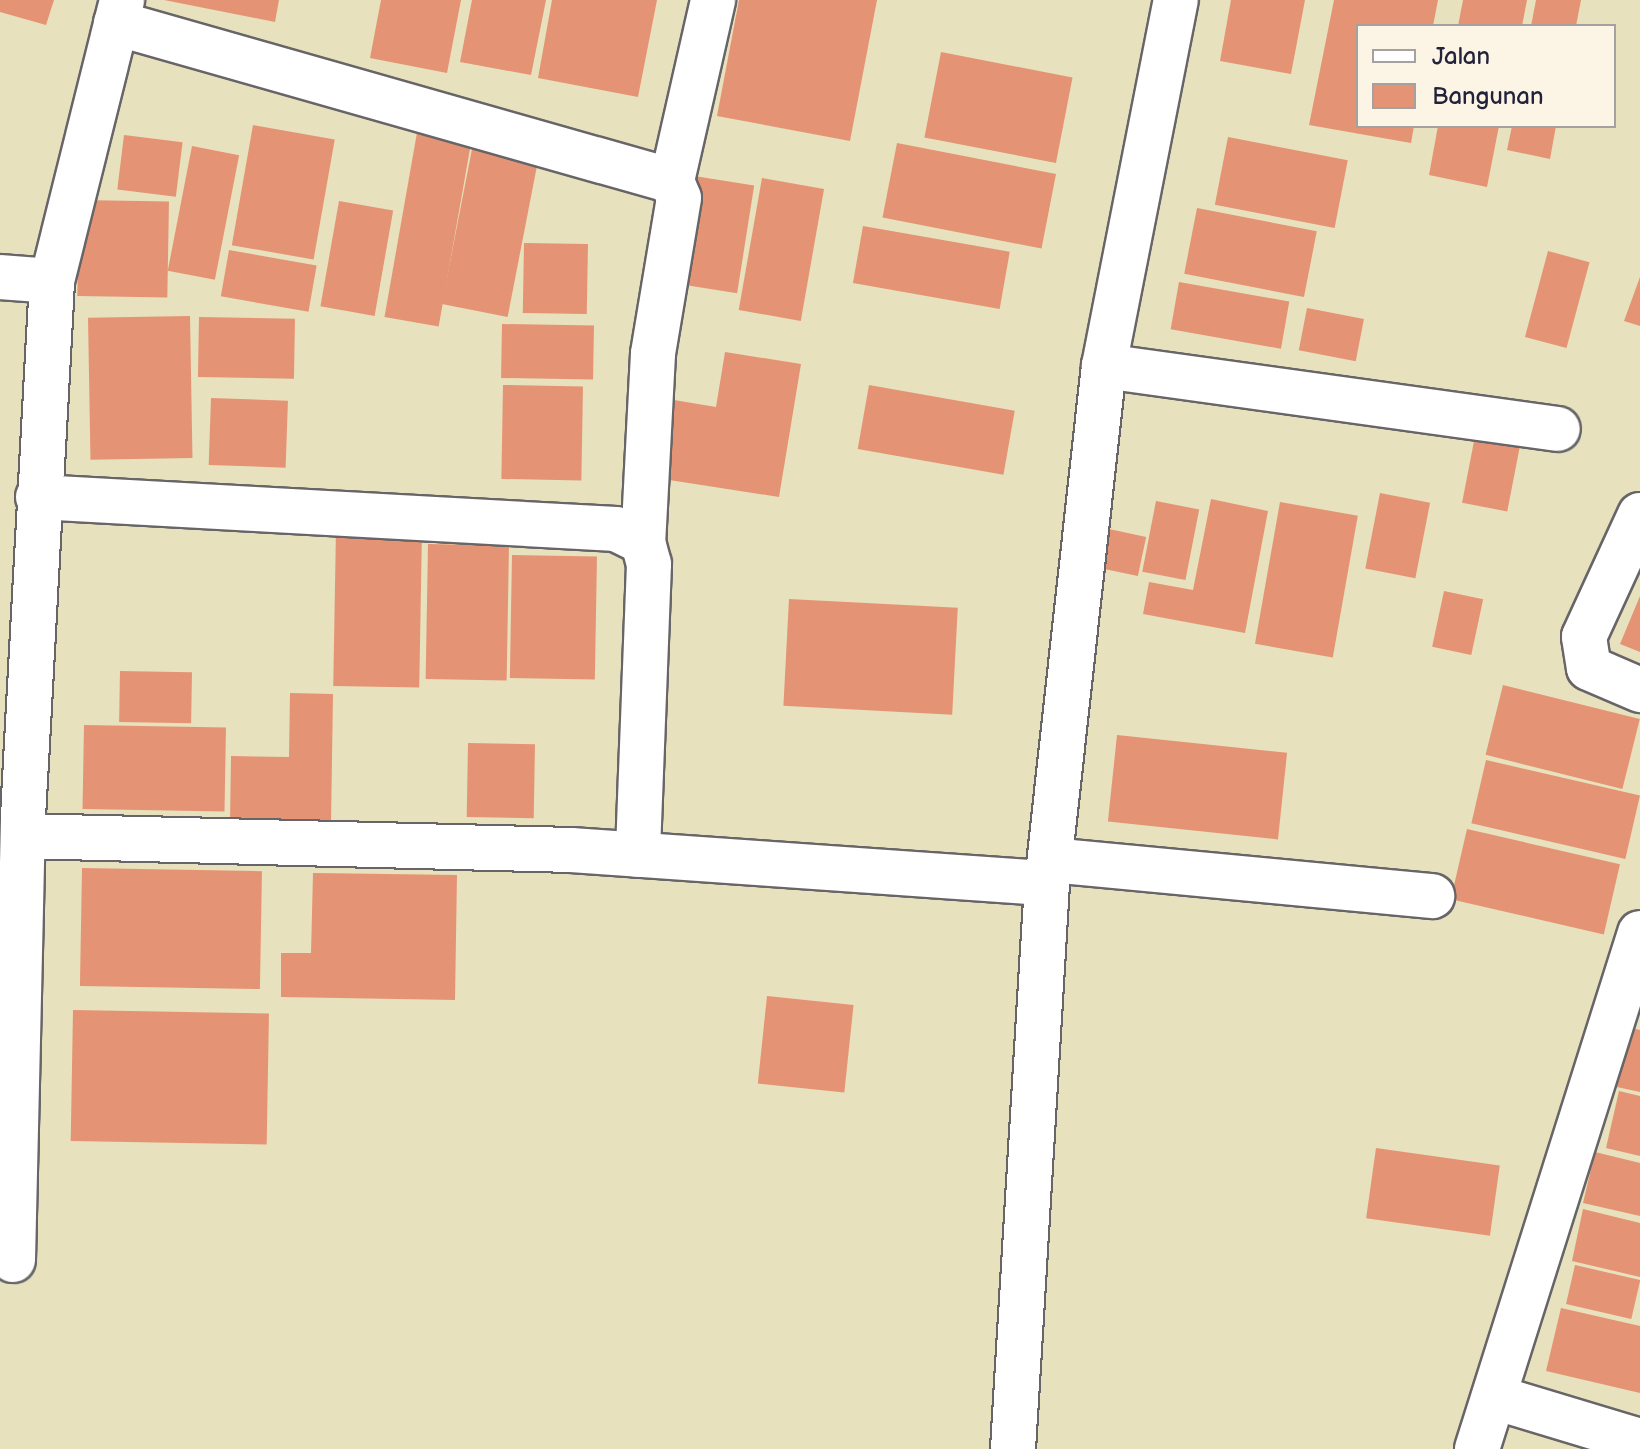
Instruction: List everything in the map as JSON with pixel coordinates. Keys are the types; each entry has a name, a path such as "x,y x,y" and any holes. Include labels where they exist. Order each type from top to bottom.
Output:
{"street":[{"path":"638,855 649,564 643,542 653,354 679,198 672,181 713,0"},
{"path":"1013,1449 1048,871 1104,366 1176,0"},
{"path":"13,1260 23,836 38,497 52,281 119,12 672,181"},
{"path":"0,277 52,281"},
{"path":"1104,366 1558,429"},
{"path":"38,497 616,529 643,542"},
{"path":"1640,515 1584,637 1589,668 1640,690"},
{"path":"23,836 1048,871 1432,896"},
{"path":"1477,1449 1640,933"},
{"path":"1494,1397 1640,1441"}],"building":[{"path":"0,0 54,0 46,25 0,12"},
{"path":"164,0 279,0 275,22"},
{"path":"381,0 461,0 447,73 370,58"},
{"path":"472,0 546,0 531,75 460,62"},
{"path":"552,0 657,0 638,97 538,78"},
{"path":"739,0 877,0 850,141 717,116"},
{"path":"1231,0 1305,0 1291,74 1220,61"},
{"path":"1334,0 1438,0 1433,24 1356,24 1356,128 1414,128 1411,143 1309,125"},
{"path":"1463,0 1527,0 1522,24 1458,24"},
{"path":"1536,0 1581,0 1576,24 1531,24"},
{"path":"941,52 1073,78 1056,163 924,137"},
{"path":"253,125 335,139 314,260 232,245"},
{"path":"418,127 472,137 439,327 384,317"},
{"path":"1438,128 1499,128 1487,187 1429,175"},
{"path":"1512,128 1556,128 1550,159 1507,150"},
{"path":"124,135 183,142 176,197 117,190"},
{"path":"1228,137 1348,160 1335,228 1215,205"},
{"path":"897,143 1056,174 1042,249 882,218"},
{"path":"192,146 239,155 215,280 168,271"},
{"path":"472,149 538,162 508,317 442,304"},
{"path":"688,175 754,185 737,293 671,283"},
{"path":"762,178 824,189 801,321 739,310"},
{"path":"79,200 169,202 167,298 77,296"},
{"path":"339,201 393,211 375,316 320,306"},
{"path":"1197,208 1317,231 1304,297 1184,274"},
{"path":"863,226 1010,252 1000,309 853,283"},
{"path":"524,243 588,244 587,314 523,313"},
{"path":"229,250 317,265 308,312 221,296"},
{"path":"1548,251 1590,262 1566,348 1525,337"},
{"path":"1640,277 1640,326 1624,321"},
{"path":"1179,282 1289,301 1281,349 1171,329"},
{"path":"1307,308 1364,319 1356,361 1299,350"},
{"path":"190,316 192,458 90,460 88,318"},
{"path":"199,317 295,319 294,379 198,377"},
{"path":"502,324 594,326 593,380 501,378"},
{"path":"725,352 801,364 779,497 650,477 662,398 716,407"},
{"path":"503,385 583,386 581,480 501,479"},
{"path":"869,385 1015,411 1003,475 858,449"},
{"path":"211,398 288,401 286,468 209,465"},
{"path":"1476,431 1521,440 1507,511 1462,503"},
{"path":"1380,493 1430,503 1415,578 1365,569"},
{"path":"1211,499 1268,511 1245,633 1143,614 1149,582 1193,590"},
{"path":"1156,501 1199,509 1185,580 1142,572"},
{"path":"1280,502 1358,516 1333,658 1255,644"},
{"path":"336,528 422,530 419,687 333,686"},
{"path":"1109,529 1146,537 1138,576 1101,568"},
{"path":"428,544 509,545 507,680 426,679"},
{"path":"512,555 597,556 595,679 510,678"},
{"path":"1444,591 1483,599 1471,655 1432,647"},
{"path":"1640,596 1640,652 1620,644"},
{"path":"789,599 958,608 952,715 783,706"},
{"path":"120,671 192,672 191,723 119,722"},
{"path":"1503,685 1640,719 1622,789 1486,755"},
{"path":"290,693 333,694 331,823 230,821 231,756 289,757"},
{"path":"84,725 226,727 225,811 83,809"},
{"path":"1117,735 1287,753 1278,839 1108,822"},
{"path":"468,743 535,744 534,818 467,817"},
{"path":"1486,760 1640,796 1625,859 1471,823"},
{"path":"1467,829 1620,864 1604,934 1451,899"},
{"path":"82,868 262,871 260,989 80,986"},
{"path":"313,873 457,875 455,1000 281,997 281,953 311,953"},
{"path":"767,996 854,1005 844,1093 758,1084"},
{"path":"73,1010 269,1013 267,1144 71,1141"},
{"path":"1631,1028 1640,1030 1640,1092 1617,1087"},
{"path":"1619,1091 1640,1096 1640,1156 1606,1148"},
{"path":"1376,1148 1500,1165 1490,1236 1366,1218"},
{"path":"1595,1152 1640,1163 1640,1216 1583,1203"},
{"path":"1583,1209 1640,1223 1640,1277 1572,1261"},
{"path":"1575,1265 1640,1280 1631,1319 1566,1304"},
{"path":"1561,1308 1640,1326 1640,1393 1546,1371"}]}
